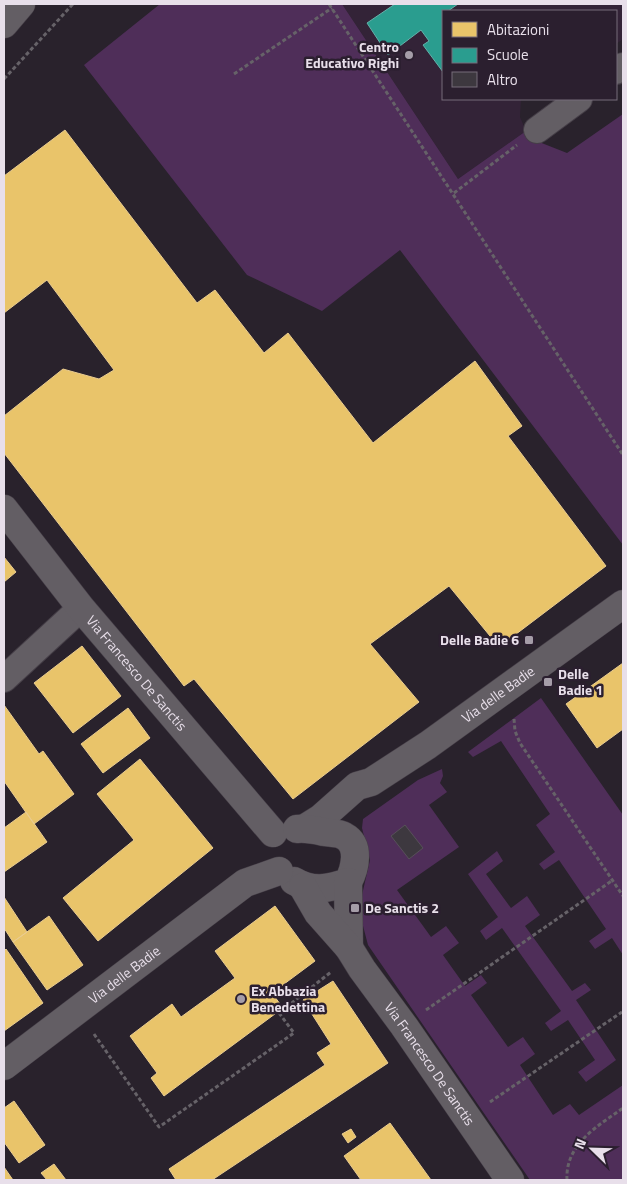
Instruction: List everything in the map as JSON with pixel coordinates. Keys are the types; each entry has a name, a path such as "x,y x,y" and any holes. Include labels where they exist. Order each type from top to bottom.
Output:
{"street":[{"path":"4,24 21,4"},
{"path":"537,130 578,100"},
{"name":"Via Francesco De Sanctis","path":"4,509 273,854"},
{"name":"Via delle Badie","path":"305,828 321,818 357,786 371,782 428,745 623,604"},
{"path":"4,679 81,608"},
{"path":"344,836 353,814 366,798 371,782"},
{"path":"348,882 326,890 303,886 273,854 305,828 344,836 352,844 355,855 355,869 348,882 349,948"},
{"name":"Via delle Badie","path":"4,1066 245,883 273,854"},
{"name":"Via Francesco De Sanctis","path":"303,886 318,913 349,948 510,1180"}],"path":[{"path":"4,79 72,4"},
{"path":"329,4 454,193 623,455"},
{"path":"234,74 332,8"},
{"path":"454,193 537,130"},
{"path":"514,718 515,731 520,743 623,896"},
{"path":"404,1026 613,880"},
{"path":"94,1034 159,1126 294,1033 280,1013 334,970"},
{"path":"467,1119 622,1012"},
{"path":"567,1180 568,1168 574,1152 583,1137 623,1108"}],"shaded area":[{"path":"160,4 342,4 458,179 526,131 534,140 567,153 623,114 623,545 400,250 322,311 247,275 84,65"},
{"name":"Centro Educativo Righi","path":"342,4 623,4 623,39 617,43 617,10 442,10 442,100 521,100 520,117 526,131 458,179"},
{"path":"541,698 623,815 623,955 612,938 595,949 589,941 606,929 559,860 544,870 539,864 555,852 536,825 550,814 501,741 473,757 468,752"},
{"path":"442,769 443,776 440,783 447,792 429,805 459,847 397,890 431,937 446,926 459,943 443,955 465,986 481,975 487,983 471,995 508,1047 523,1037 535,1054 520,1065 553,1115 570,1104 579,1115 623,1085 623,1180 530,1180 368,945 362,922 362,895 370,860 362,828 363,819 418,780"},
{"path":"497,851 503,861 486,874 511,908 527,896 540,915 525,926 572,991 585,983 591,990 576,1000 616,1060 586,1082 578,1072 595,1060 568,1020 551,1031 545,1023 561,1011 502,928 486,940 480,931 498,917 468,874"}],"building: Abitazioni":[{"path":"65,130 197,303 215,290 264,353 288,333 373,443 475,361 522,426 508,436 606,566 499,647 449,586 370,644 419,702 293,799 194,679 184,686 4,453 4,416 63,369 99,379 114,370 47,280 4,313 4,176"},
{"path":"4,557 16,572 4,582"},
{"path":"82,646 121,696 73,733 34,683"},
{"path":"623,663 623,729 597,748 566,704"},
{"path":"4,705 39,754 43,751 74,794 34,824 4,781"},
{"path":"128,708 150,738 103,773 81,744"},
{"path":"140,759 213,848 98,941 63,898 134,840 97,794"},
{"path":"26,812 47,842 4,872 4,828"},
{"path":"4,897 27,932 13,942 4,928"},
{"name":"Ex Abbazia Benedettina","path":"275,906 315,961 272,993 283,1008 164,1096 151,1078 157,1073 130,1036 172,1004 181,1017 235,978 215,951"},
{"path":"49,916 83,965 47,990 13,942"},
{"path":"6,949 43,1003 4,1031 4,951"},
{"path":"333,981 388,1063 212,1180 176,1180 169,1169 325,1065 317,1053 331,1044 303,1000"},
{"path":"14,1101 45,1145 19,1163 4,1142 4,1108"},
{"path":"390,1123 431,1180 361,1180 344,1156"},
{"path":"351,1129 356,1137 348,1143 342,1134"},
{"path":"54,1164 66,1180 47,1180 41,1173"},
{"path":"4,1167 13,1180 4,1180"}],"building: Scuole":[{"name":"Centro Educativo Righi","path":"395,4 458,4 449,10 442,10 442,71 423,45 429,41 421,30 388,55 367,23"}],"building: Altro":[{"path":"405,825 423,848 409,859 391,836"}],"place":[{"name":"Centro Educativo Righi","path":"409,55"},
{"name":"Delle Badie 6","path":"529,640"},
{"name":"Delle Badie 1","path":"548,682"},
{"name":"De Sanctis 2","path":"355,908"},
{"name":"Ex Abbazia Benedettina","path":"241,999"}]}
